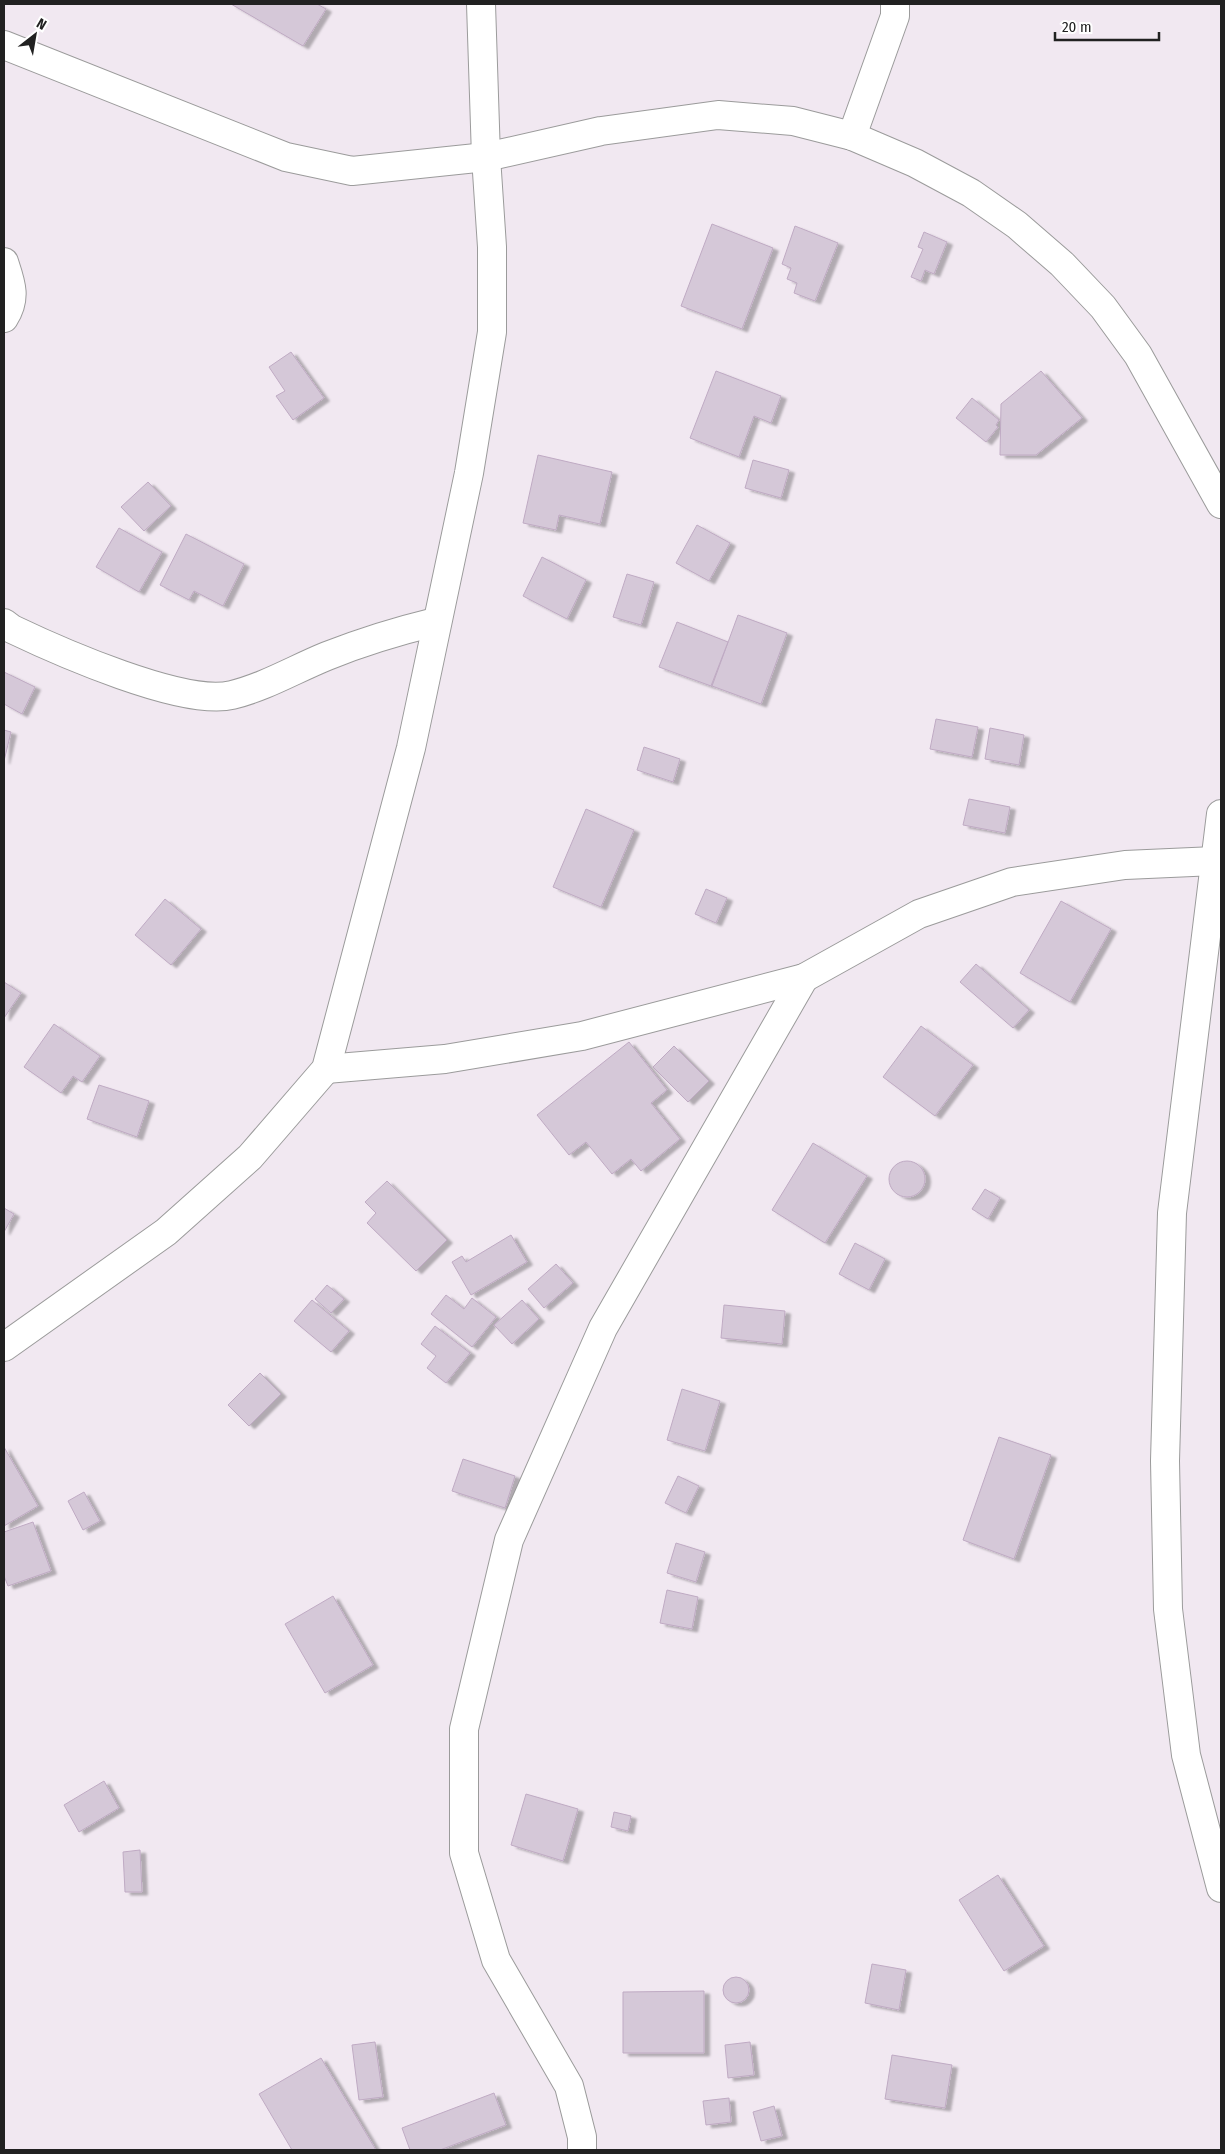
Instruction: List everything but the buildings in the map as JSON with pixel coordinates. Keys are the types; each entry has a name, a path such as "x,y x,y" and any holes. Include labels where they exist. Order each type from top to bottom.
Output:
{"street":[{"path":"4,1347 166,1232 250,1157 326,1069 411,748 436,622 469,473 492,332 492,247 486,156 481,4"},
{"path":"852,136 895,16 895,4"},
{"path":"4,45 286,157 352,171 486,156 601,131 718,114 793,121 852,136 915,163 971,193 1018,225 1062,264 1102,307 1138,355 1221,504"},
{"path":"4,262 12,286 12,299 4,318"},
{"path":"4,623 12,630 70,657 160,687 196,695 230,696 274,680 327,656 393,633 436,622"},
{"path":"1221,814 1172,1213 1165,1461 1168,1609 1186,1754 1221,1888"},
{"path":"326,1069 445,1059 582,1036 804,978 919,914 1012,882 1125,865 1215,861"},
{"path":"582,2150 582,2137 569,2086 496,1960 464,1853 464,1729 508,1540 603,1328 804,978"}]}
